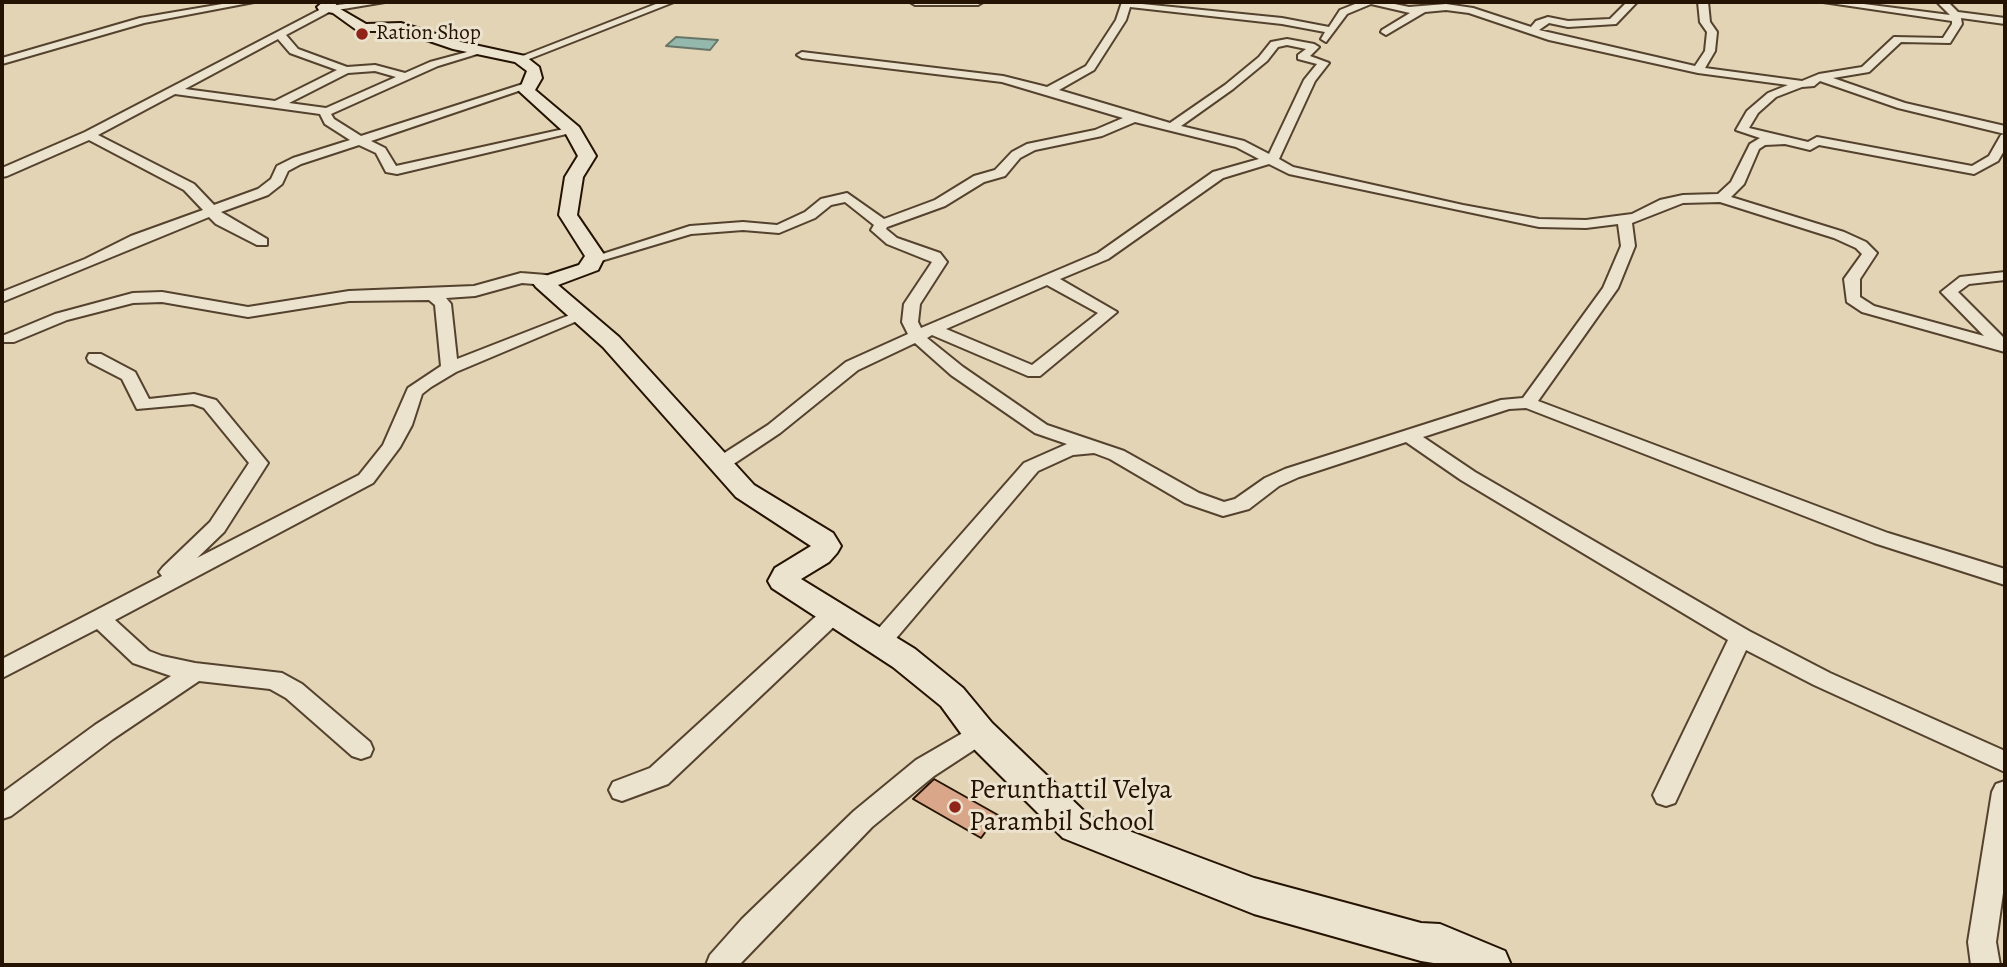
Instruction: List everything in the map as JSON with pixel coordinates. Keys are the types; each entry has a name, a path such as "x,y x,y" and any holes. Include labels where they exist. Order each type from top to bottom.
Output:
{"main road":[{"path":"327,6 363,27 401,27 482,51 520,59 534,70 534,78 527,86 527,91 573,131 587,156 574,177 568,215 594,259 586,269 543,283 611,342 745,491 824,540 827,546 819,555 785,575 782,582 904,658 952,697 980,733 1076,827 1254,896 1409,938 1440,943 1491,965"}],"street":[{"path":"2,61 143,20 249,2"},
{"path":"2,173 89,135 170,90 280,35 327,6 380,2"},
{"path":"520,59 669,2"},
{"path":"915,2 978,2"},
{"path":"1272,160 1310,80 1324,63 1302,57 1327,39 1343,12 1370,2 1421,10 1446,7 1470,10 1533,32 1698,70 1801,84 1810,84 1819,77 1865,69 1898,39 1942,43 1950,37 1956,17"},
{"path":"1533,32 1540,23 1548,20 1568,24 1613,22 1632,2"},
{"path":"1698,70 1710,51 1712,32 1705,22 1703,2"},
{"path":"1828,2 2005,21"},
{"path":"1942,2 1956,17"},
{"path":"1051,90 1090,68 1121,20 1127,3 1331,30"},
{"path":"1386,32 1421,10"},
{"path":"280,35 294,51 346,71"},
{"path":"1173,128 1179,120 1238,80 1263,59 1275,44 1287,42 1314,47"},
{"path":"1942,43 1949,58"},
{"path":"170,90 326,112 434,64 482,51"},
{"path":"802,55 1003,79 1051,90 1135,118 1240,144 1289,170 1539,223 1586,224 1624,219 1682,199 1721,198 1839,235 1861,246 1870,253 1852,279 1852,299 1868,309 2005,349"},
{"path":"276,104 346,71 375,68 406,77"},
{"path":"1819,77 1902,106 2005,130"},
{"path":"1801,84 1772,95 1753,111 1742,130 1781,141 1810,146 1817,141 1973,170 1994,158 2004,145"},
{"path":"2,298 90,262 136,239 263,192 277,181 282,169 297,161 527,86"},
{"path":"326,112 329,121 381,151 391,169 397,170 573,131"},
{"path":"1135,118 1127,124 1098,133 1031,147 1016,155 1000,173 979,179 940,203 882,225 878,230 892,241 935,257 940,262 912,303 910,322 926,334 957,371 1041,429 1117,455 1192,498 1223,509 1242,504 1272,482 1292,473 1507,404 1528,403 1881,538 2005,577"},
{"path":"89,135 189,187 214,210 220,221 262,242"},
{"path":"1721,198 1737,184 1754,147 1762,141 1781,141"},
{"path":"722,463 774,429 852,366 974,310 1103,256 1218,175 1242,166 1272,160"},
{"path":"594,259 690,230 743,226 779,229 810,215 826,202 847,197 882,225"},
{"path":"1528,403 1610,288 1628,246 1624,219"},
{"path":"2005,276 1965,280 1949,292 2005,349"},
{"path":"427,295 475,291 521,278 546,280"},
{"path":"926,334 1034,372 1109,312 1049,280"},
{"path":"4,338 105,303 133,298 162,297 248,312 349,296 433,295 443,304 450,368"},
{"path":"2,669 366,478 391,447 403,425 407,406 414,392 450,368 581,316"},
{"path":"95,358 129,376 143,405 194,399 210,404 259,463 217,527 154,587"},
{"path":"1411,437 1468,476 1741,637 1822,678 2005,762"},
{"path":"879,643 1031,467 1070,449 1093,449"},
{"path":"622,790 659,776 833,614"},
{"path":"100,617 116,636 141,657 195,672 274,680 294,691 361,749"},
{"path":"1666,795 1741,637"},
{"path":"2,808 104,732 195,672"},
{"path":"720,965 751,929 863,819 925,768 980,733"},
{"path":"1985,965 1982,942 2005,792"}],"water":[{"path":"676,37 718,40 710,50 666,46"}],"building":[{"name":"Perunthattil Velya Parambil School","path":"934,779 998,815 981,838 913,799"}],"place":[{"name":"Ration Shop","path":"362,34"},
{"name":"Perunthattil Velya Parambil School","path":"955,807"}]}
